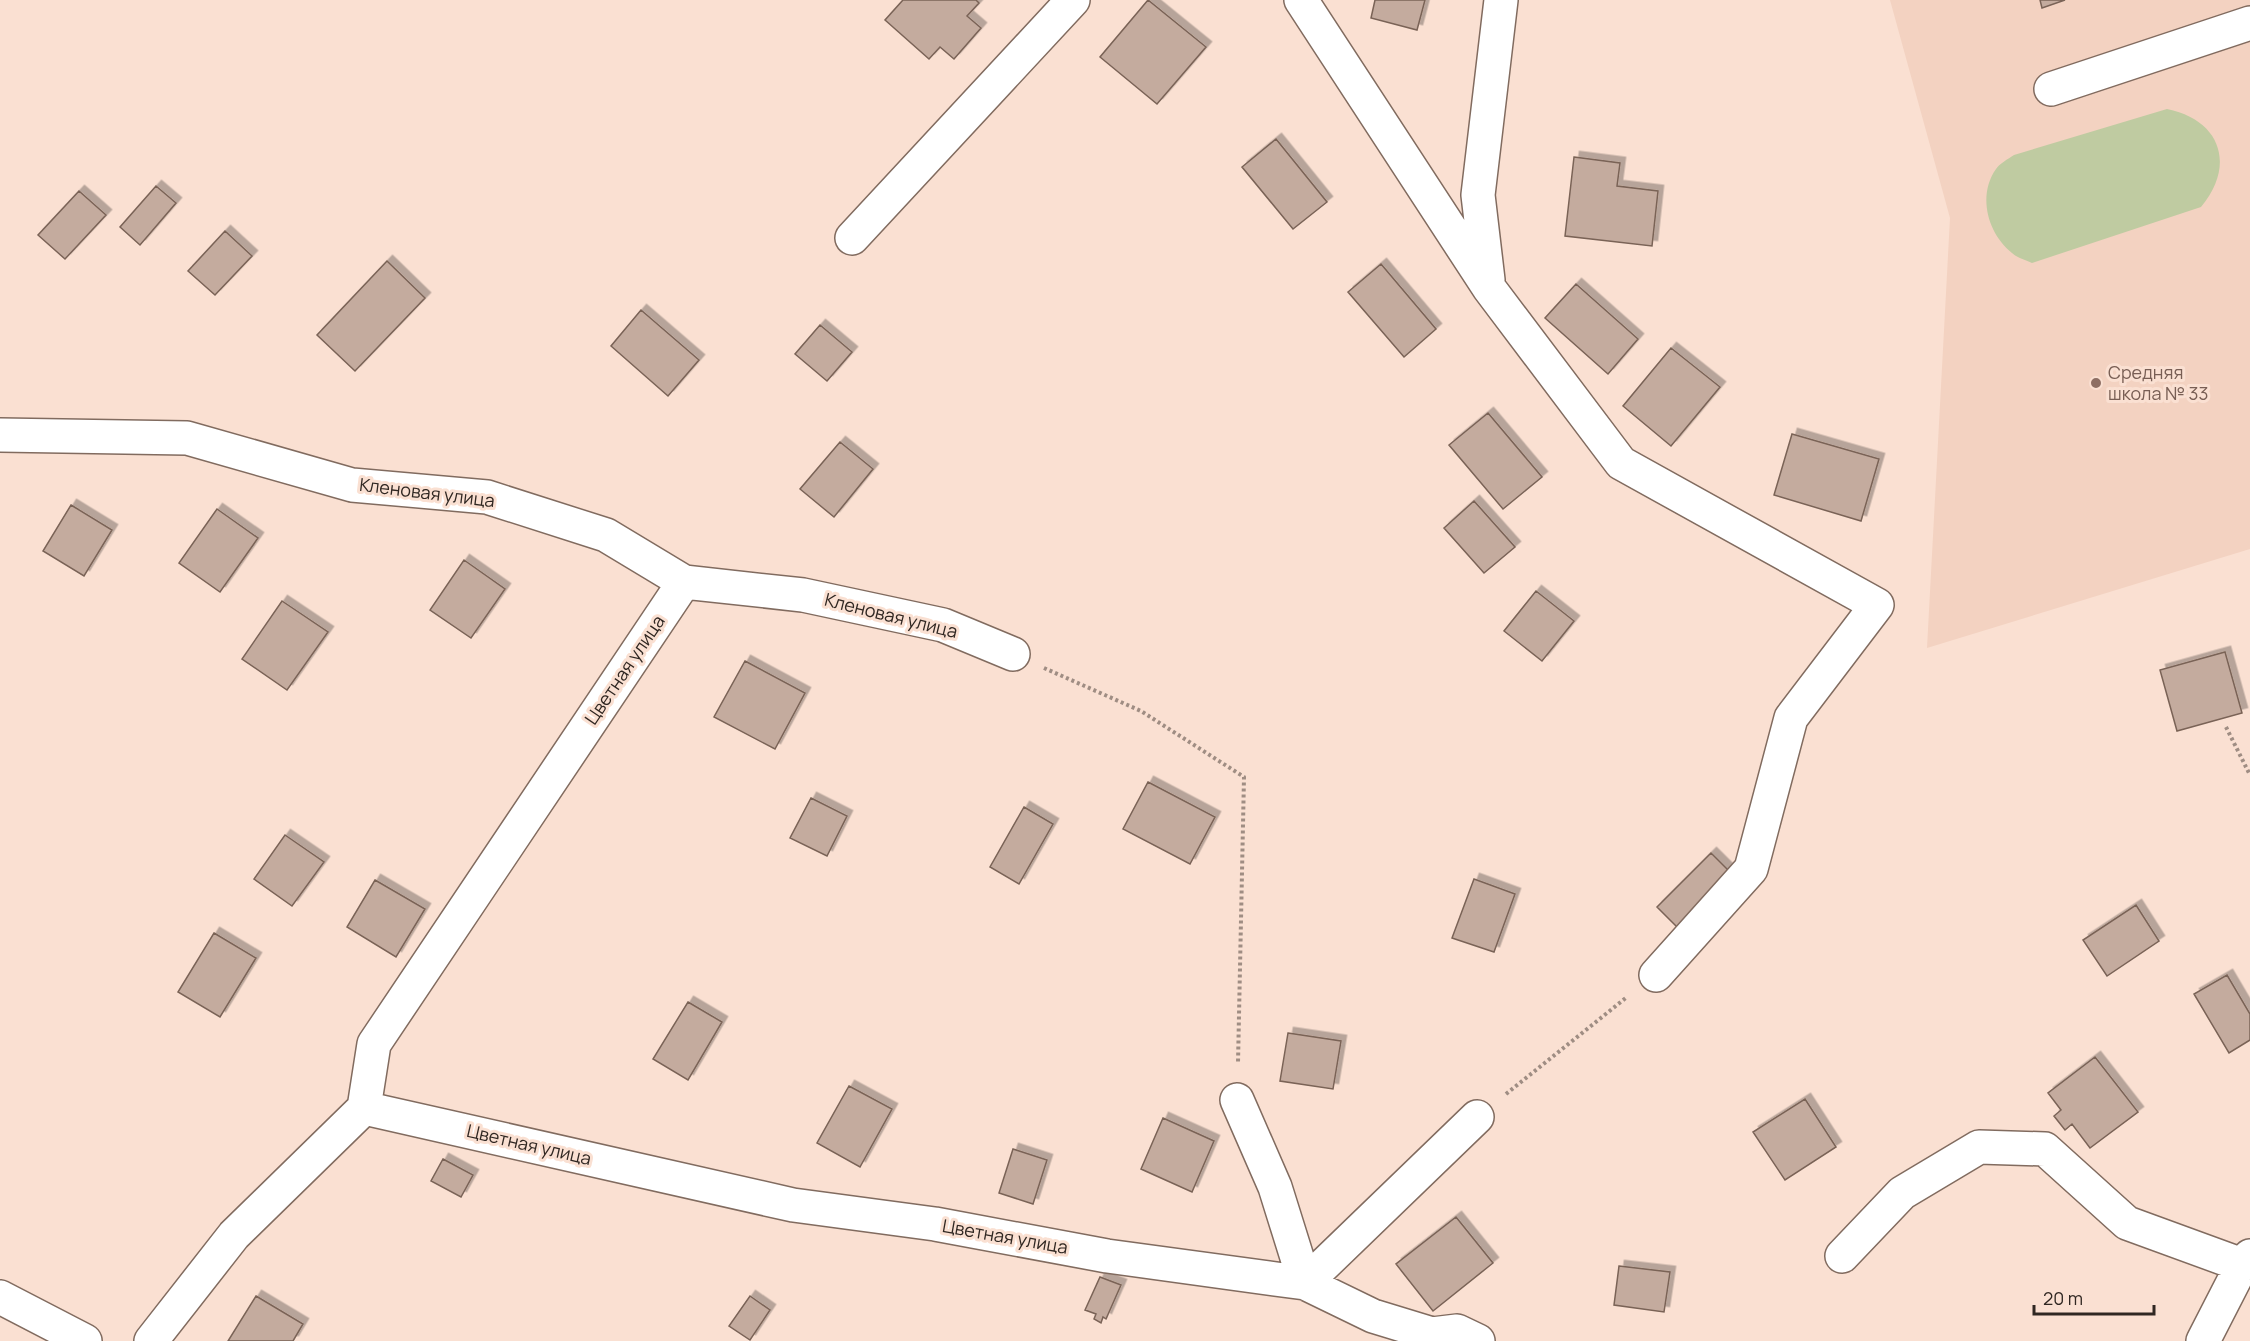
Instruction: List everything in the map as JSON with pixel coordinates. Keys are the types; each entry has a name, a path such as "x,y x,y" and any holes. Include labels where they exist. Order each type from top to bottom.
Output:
{"street":[{"path":"852,238 1073,0"},
{"path":"1301,0 1490,288 1621,463 1877,605 1791,718 1751,869 1656,975"},
{"path":"1490,288 1478,195 1502,0"},
{"path":"2051,89 2250,23"},
{"name":"Кленовая улица","path":"0,435 187,438 352,485 487,497 606,535 684,582 802,595 943,625 1013,654"},
{"name":"Цветная улица","path":"684,582 374,1044 364,1108 793,1205 935,1224 1107,1256 1305,1283 1372,1317 1432,1334 1463,1338"},
{"path":"1237,1100 1275,1187 1305,1283 1477,1117"},
{"path":"151,1341 234,1235 364,1108"},
{"path":"1842,1256 1902,1193 1979,1147 2045,1149 2127,1223 2246,1260 2203,1341"},
{"path":"0,1297 85,1341"}],"path":[{"path":"1013,654 1141,711 1244,777 1237,1100"},
{"path":"2226,727 2250,775"},
{"path":"1477,1117 1656,975"}],"shaded area":[{"name":"Средняя школа № 33","path":"1890,0 2250,0 2250,549 1927,648 1950,218"}],"green space":[{"path":"2167,109 2200,123 2211,134 2217,146 2220,160 2218,176 2212,191 2201,207 2032,263 2016,256 2004,245 1991,225 1986,202 1990,180 2001,163 2014,155"}],"building":[{"path":"903,0 976,0 979,3 967,16 981,28 954,59 940,47 929,59 885,20"},
{"path":"1148,0 1206,47 1157,104 1100,57"},
{"path":"1375,0 1425,0 1417,30 1371,18"},
{"path":"2040,0 2065,0 2042,8"},
{"path":"1276,139 1327,202 1293,229 1242,167"},
{"path":"1574,157 1620,163 1617,186 1658,191 1652,246 1565,236"},
{"path":"156,186 176,203 140,245 120,227"},
{"path":"79,191 106,215 65,259 38,235"},
{"path":"225,231 252,256 215,295 188,271"},
{"path":"387,261 425,298 355,371 317,335"},
{"path":"1381,264 1436,329 1404,357 1348,292"},
{"path":"1576,284 1638,339 1608,374 1545,318"},
{"path":"641,310 699,360 668,396 611,346"},
{"path":"820,325 852,352 827,381 795,354"},
{"path":"1671,348 1720,387 1671,446 1623,406"},
{"path":"1488,413 1542,477 1503,509 1449,445"},
{"path":"1792,434 1879,459 1861,521 1774,495"},
{"path":"840,442 873,469 834,517 800,489"},
{"path":"1474,501 1515,547 1484,573 1444,528"},
{"path":"71,505 112,530 84,576 43,551"},
{"path":"217,509 258,538 220,592 179,563"},
{"path":"464,560 505,589 471,638 430,610"},
{"path":"1536,591 1574,621 1542,661 1504,631"},
{"path":"282,601 328,632 287,690 242,659"},
{"path":"2225,652 2242,713 2177,731 2160,670"},
{"path":"745,661 805,693 775,749 714,717"},
{"path":"1148,782 1215,817 1190,864 1123,829"},
{"path":"811,798 847,816 827,856 790,838"},
{"path":"1024,807 1053,824 1019,884 990,867"},
{"path":"285,835 324,862 292,906 254,879"},
{"path":"1711,853 1742,884 1688,938 1657,907"},
{"path":"1474,879 1515,894 1494,952 1452,938"},
{"path":"375,880 425,909 396,957 347,927"},
{"path":"2136,905 2159,941 2107,976 2083,940"},
{"path":"214,933 256,958 220,1017 178,992"},
{"path":"2227,975 2250,1014 2250,1040 2229,1053 2194,994"},
{"path":"688,1002 722,1022 688,1080 653,1059"},
{"path":"1288,1033 1341,1041 1333,1089 1280,1081"},
{"path":"2095,1057 2138,1112 2090,1148 2072,1124 2065,1130 2054,1116 2061,1110 2048,1093"},
{"path":"849,1086 892,1109 860,1167 817,1143"},
{"path":"1805,1099 1836,1147 1785,1180 1753,1132"},
{"path":"1163,1118 1214,1141 1192,1192 1141,1169"},
{"path":"1013,1149 1047,1160 1033,1204 999,1193"},
{"path":"443,1159 473,1175 461,1197 431,1181"},
{"path":"1456,1217 1493,1263 1433,1311 1396,1264"},
{"path":"1619,1266 1670,1272 1664,1312 1614,1305"},
{"path":"1100,1277 1121,1285 1106,1319 1103,1317 1101,1323 1094,1319 1096,1314 1085,1310"},
{"path":"256,1296 303,1324 293,1341 228,1341"},
{"path":"750,1296 770,1310 750,1340 729,1326"}],"place":[{"name":"Средняя школа № 33","path":"2096,383"}]}
